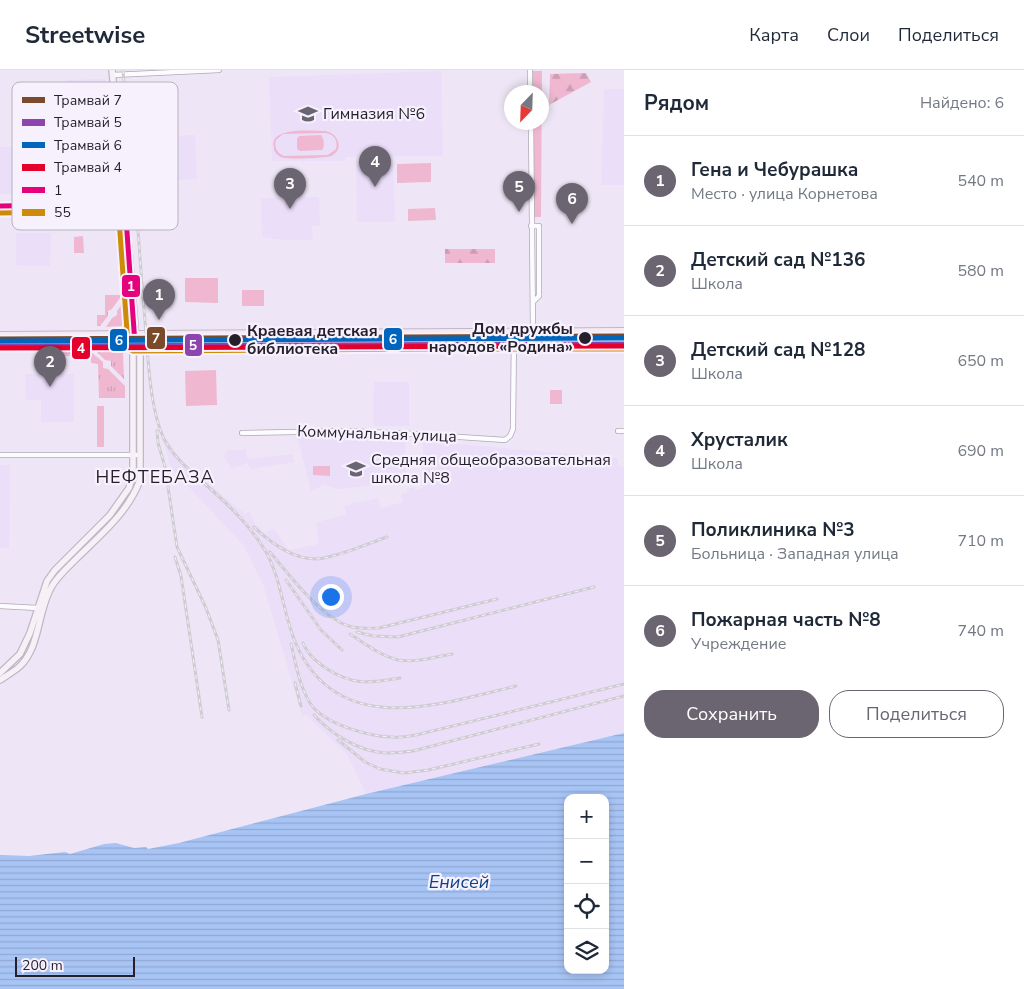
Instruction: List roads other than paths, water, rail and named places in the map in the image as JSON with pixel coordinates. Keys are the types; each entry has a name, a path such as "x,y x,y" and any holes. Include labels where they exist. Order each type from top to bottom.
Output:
{"highway":[{"path":"0,335 624,332"},
{"path":"0,345 624,342"}],"main road":[{"path":"29,642 45,585 55,570 110,515 120,502 132,478 133,351 135,334 127,230"},
{"path":"0,680 29,642 52,587 60,575 115,520 129,503 136,490 140,480 140,351 135,344"}],"street":[{"path":"113,73 218,70"},
{"path":"530,70 530,85"},
{"path":"530,130 533,331"},
{"path":"531,226 539,226 540,241 539,296 533,302"},
{"path":"513,342 514,332"},
{"name":"Коммунальная улица","path":"242,433 345,431 505,440 510,436 513,429 513,342"},
{"path":"0,454 140,455"},
{"path":"0,606 38,608"}],"water":[{"name":"Енисей","path":"624,733 624,989 0,989 0,855 29,856 65,852 70,854 104,844 116,843 134,848 146,847 148,849 179,843 366,794"}],"railway":[{"path":"123,70 124,82"},
{"path":"138,230 152,393 164,439 183,463 222,499 260,542 276,574 296,644 314,674 337,693 364,704 392,708 455,701 516,686"},
{"path":"157,431 158,443 165,467 177,547 206,608 218,640 229,710"},
{"path":"254,527 282,549 299,556 316,559 341,554 387,537"},
{"path":"270,552 307,596 330,616 352,627 379,628 497,599"},
{"path":"175,557 181,576 202,717"},
{"path":"286,580 321,630 342,650"},
{"path":"357,632 373,636 398,637 594,587"},
{"path":"350,634 379,652 398,660 418,660 452,654"},
{"path":"303,643 316,661 327,669 354,681 371,682 400,678"},
{"path":"291,644 303,689 316,710 336,723 372,735 399,737 416,735 624,684"},
{"path":"295,683 301,706"},
{"path":"314,715 328,729 355,745 375,752 395,753 413,751 624,696"},
{"path":"338,740 365,762 380,769 404,773 428,770 539,744"}],"tram line":[{"name":"7","path":"0,339 624,336"},
{"name":"6","path":"0,341 624,338"},
{"name":"5","path":"0,346 624,344"},
{"name":"4","path":"0,348 624,346"}],"place":[{"name":"Гимназия №6","path":"308,114"},
{"name":"Хрусталик","path":"375,187"},
{"name":"Детский сад №128","path":"290,209"},
{"name":"Поликлиника №3","path":"519,212"},
{"name":"Пожарная часть №8","path":"572,224"},
{"name":"Гена и Чебурашка","path":"159,320"},
{"name":"Дом дружбы народов «Родина»","path":"585,338"},
{"name":"Краевая детская библиотека","path":"235,340"},
{"name":"Детский сад №136","path":"50,387"},
{"name":"Средняя общеобразовательная школа №8","path":"356,469"}],"district":[{"name":"НЕФТЕБАЗА","path":"155,477"}]}
